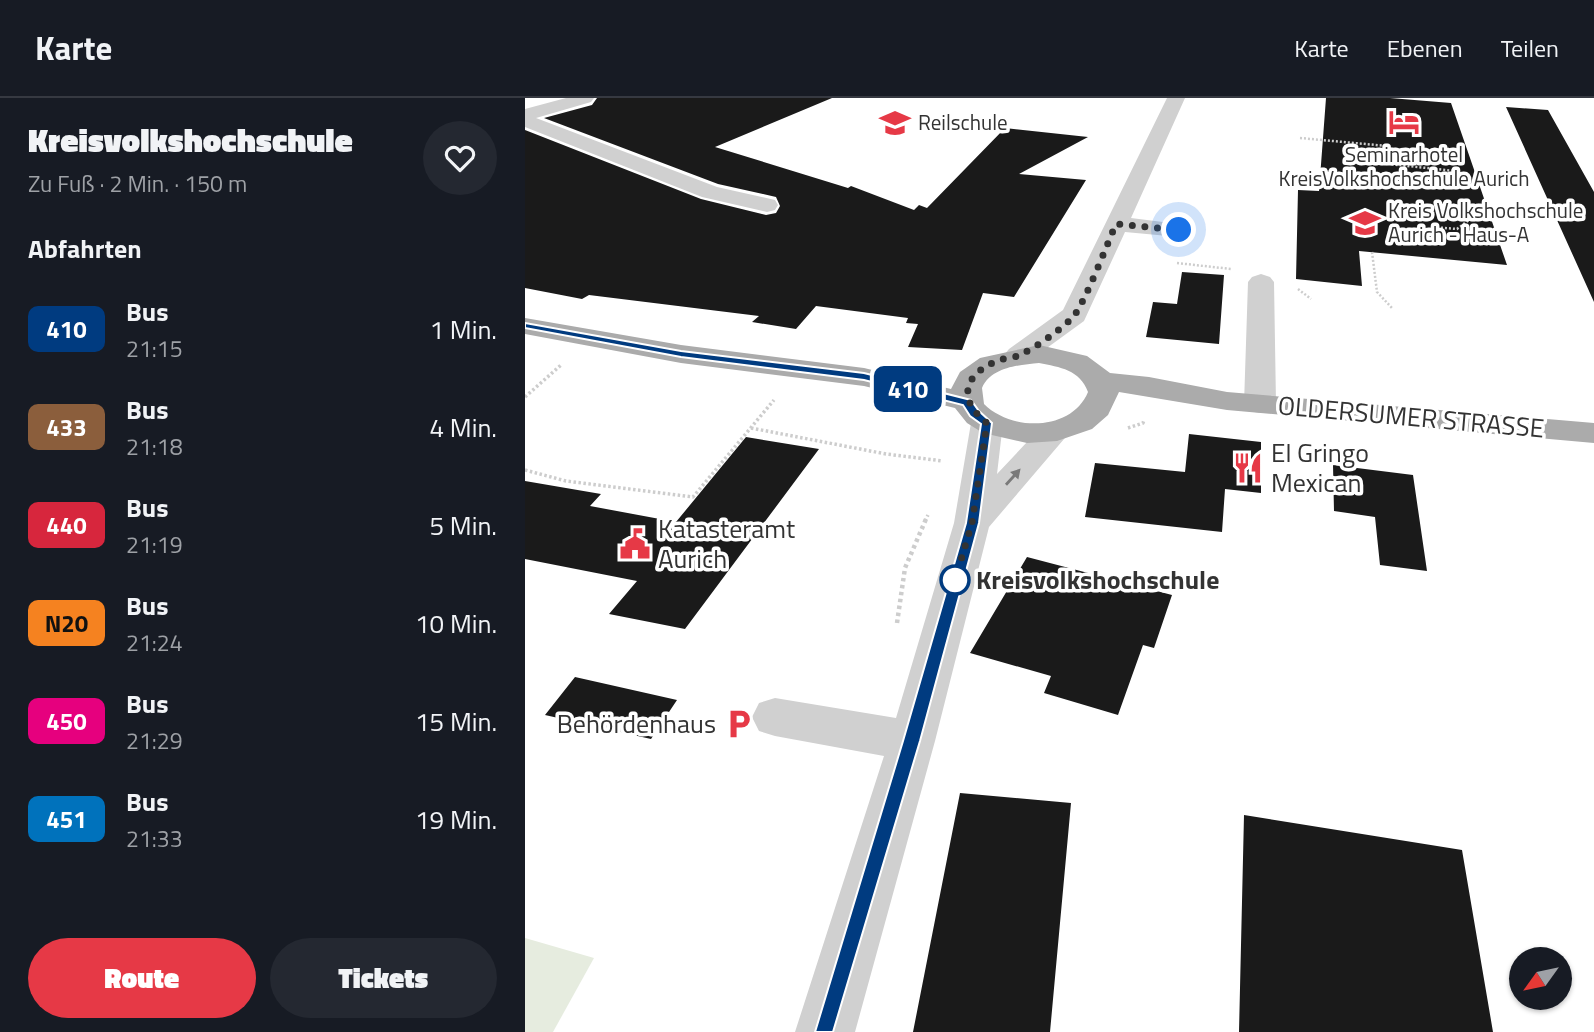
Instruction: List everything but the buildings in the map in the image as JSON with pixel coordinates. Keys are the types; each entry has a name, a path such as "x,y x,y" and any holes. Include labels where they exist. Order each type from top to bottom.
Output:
{"main road":[{"name":"OLDERSUMER STRASSE","path":"525,326 593,339 864,377 977,412 1018,432 1054,432 1086,420 1099,396 1091,370 1059,356 1019,355 982,369 864,377"},
{"path":"977,412 967,391 972,379 982,369"},
{"name":"OLDERSUMER STRASSE","path":"1099,396 1227,401 1594,433"}],"street":[{"path":"525,118 585,98"},
{"path":"1077,362 1074,315 1177,98"},
{"path":"525,118 709,192 767,205"},
{"path":"1116,224 1179,230"},
{"path":"1260,404 1261,282"},
{"path":"1019,355 1074,315"},
{"path":"825,1032 912,741 972,523 977,412"},
{"path":"972,523 1054,432"},
{"path":"775,717 912,741"}],"path":[{"path":"1300,138 1387,146 1389,164 1455,171"},
{"path":"1433,227 1457,229 1469,220"},
{"path":"1372,252 1377,292 1392,307"},
{"path":"525,397 593,339"},
{"path":"525,470 566,481 692,497 799,369"},
{"path":"751,428 886,454 952,463"},
{"path":"559,487 566,481"}],"shaded area":[{"path":"525,938 594,958 553,1032 525,1032"}],"bus line":[{"name":"410","path":"525,326 681,354 864,377 968,402 974,413 987,423 972,523 912,741 825,1032"}],"place":[{"name":"Seminarhotel KreisVolkshochschule Aurich","path":"1404,122"},
{"name":"Reilschule","path":"895,123"},
{"name":"Kreis Volkshochschule Aurich - Haus-A","path":"1365,223"},
{"name":"El Gringo Mexican","path":"1248,468"},
{"name":"Katasteramt Aurich","path":"635,544"},
{"name":"Kreisvolkshochschule","path":"955,580"},
{"name":"Behördenhaus","path":"739,724"}],"route":[{"path":"955,580 953,587 972,523 987,423 974,413 968,402 967,391 972,379 982,369 1019,355 1052,334 1074,315 1116,224 1179,230"}]}
